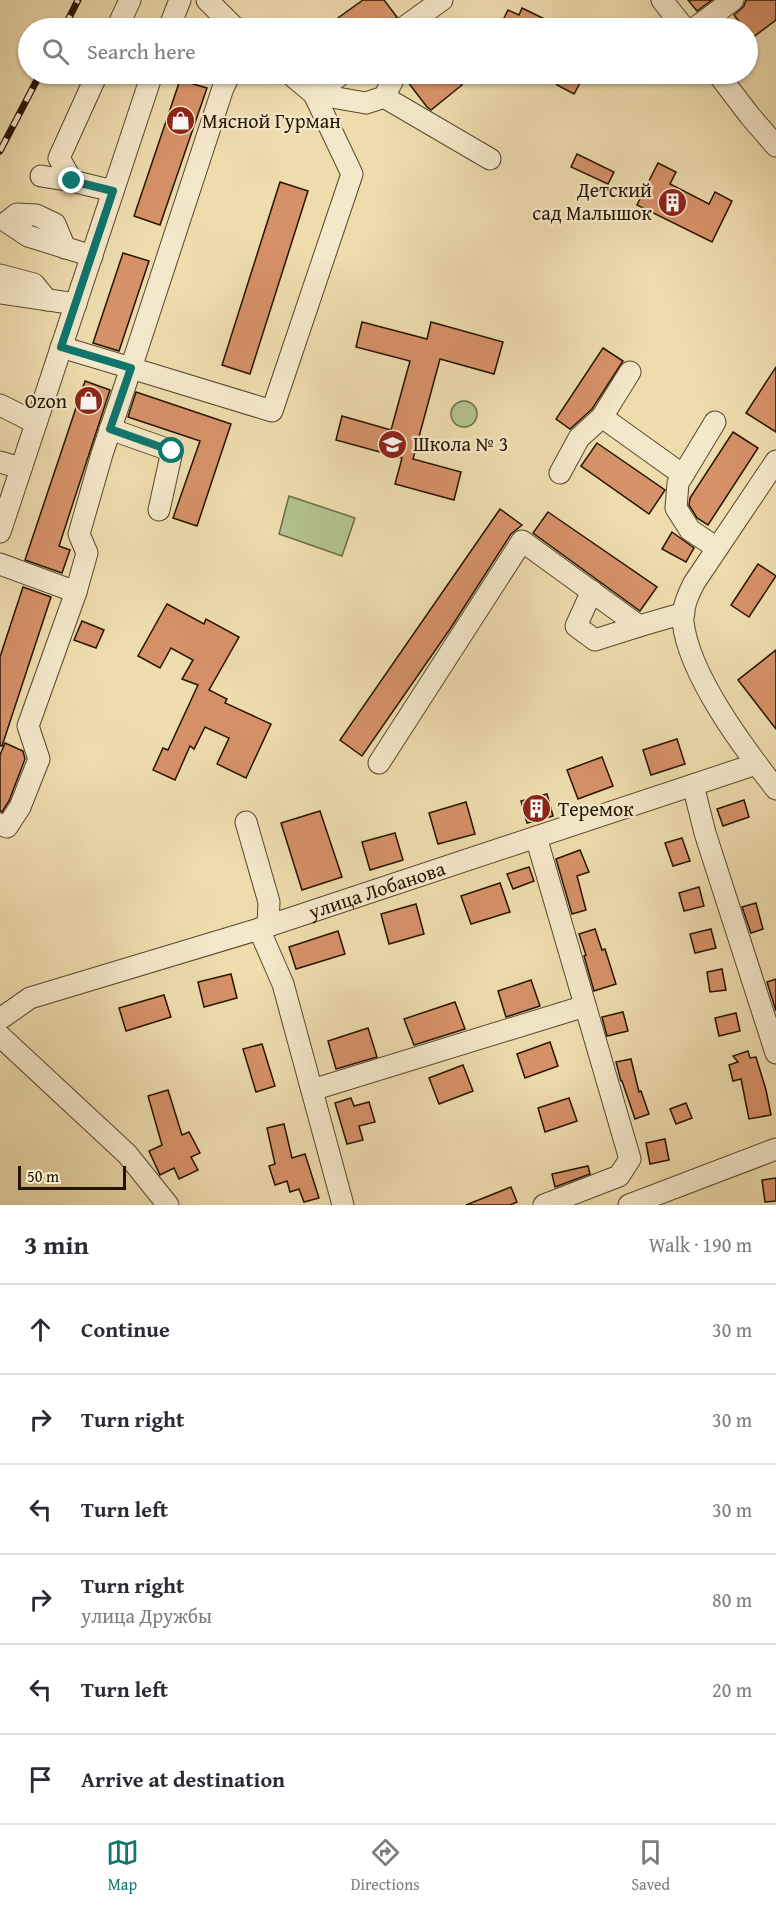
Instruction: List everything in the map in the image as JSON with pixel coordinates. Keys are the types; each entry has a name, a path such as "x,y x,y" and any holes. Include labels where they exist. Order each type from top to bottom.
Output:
{"street":[{"path":"122,18 130,0"},
{"path":"173,18 180,0"},
{"path":"207,0 225,18"},
{"path":"662,0 676,18"},
{"path":"709,18 734,0"},
{"path":"72,181 59,158 92,84"},
{"path":"2,522 149,84"},
{"path":"0,824 8,827 20,807 39,759 28,726 76,592 87,553 79,534 110,429 225,84"},
{"path":"61,347 272,411 352,174 314,94 302,84"},
{"path":"314,94 328,84"},
{"path":"314,94 366,103 384,97 391,84"},
{"path":"726,84 776,146"},
{"path":"384,97 490,159"},
{"path":"42,176 113,191"},
{"path":"65,248 92,256"},
{"path":"0,275 34,284 48,300"},
{"path":"0,292 76,304"},
{"path":"560,473 579,438 602,417 630,372"},
{"path":"0,405 36,423"},
{"path":"602,417 683,475"},
{"path":"715,422 678,483 676,508 690,530 717,549"},
{"path":"110,429 172,451 159,510"},
{"path":"776,461 694,583 685,601 683,621 689,648 711,696 756,764 776,789"},
{"path":"0,462 21,468"},
{"path":"379,763 522,541 639,626"},
{"path":"0,564 76,592"},
{"path":"592,591 576,626 596,640 684,613"},
{"name":"улица Лобанова","path":"0,1019 30,998 264,927 756,764"},
{"path":"693,785 705,833 776,1053"},
{"path":"246,822 269,902 264,927 283,984 343,1205"},
{"path":"536,837 630,1159 619,1176 544,1205"},
{"path":"312,1090 585,1006"},
{"path":"0,1036 127,1154 168,1205"},
{"path":"629,1205 776,1149"}],"green space":[{"path":"464,401 473,405 477,414 473,423 464,427 455,423 451,414 455,405"},
{"path":"289,496 355,518 342,556 279,534"}],"building":[{"path":"363,0 384,0 397,17 396,18 338,18"},
{"path":"688,0 712,0 697,11"},
{"path":"746,0 776,0 776,20 758,34 758,18 736,18 734,15 744,6"},
{"path":"522,8 542,18 504,18 508,10 519,15"},
{"path":"179,84 194,84 207,88 160,225 134,216"},
{"path":"409,84 462,85 431,110"},
{"path":"558,84 580,84 574,94"},
{"path":"577,154 614,172 608,184 571,167"},
{"name":"Детский сад Малышок","path":"658,163 676,172 670,184 709,204 715,192 732,201 712,242 637,205"},
{"path":"280,182 308,191 250,374 222,365"},
{"path":"123,253 149,261 119,351 93,343"},
{"path":"362,322 427,339 431,322 503,342 494,374 440,359 413,459 461,472 454,500 395,484 402,458 336,440 342,416 391,430 410,361 356,347"},
{"path":"603,348 623,361 592,409 570,429 556,419"},
{"path":"776,367 776,432 746,413"},
{"path":"85,381 110,390 59,546 70,550 62,573 25,560"},
{"path":"136,392 231,424 197,526 173,518 200,441 128,417"},
{"path":"733,432 758,448 708,525 697,518 689,505 690,498"},
{"path":"597,443 665,490 649,514 581,466"},
{"path":"500,509 522,525 511,534 450,629 362,756 340,740"},
{"path":"548,512 657,587 640,611 533,533"},
{"path":"672,532 694,548 686,562 662,549"},
{"path":"758,564 776,576 749,617 731,605"},
{"path":"23,587 51,597 2,746 0,746 0,657"},
{"path":"167,604 204,624 206,619 239,637 209,690 227,699 225,703 271,724 246,778 217,764 229,738 205,727 194,749 190,746 175,780 153,770 163,748 168,750 198,685 182,679 193,660 171,648 160,668 138,656"},
{"path":"82,621 104,630 96,648 74,640"},
{"path":"776,650 776,729 738,680"},
{"path":"677,739 685,764 651,775 643,750"},
{"path":"5,743 23,751 25,759 9,801 2,812 0,811 0,755"},
{"path":"602,757 613,786 578,799 567,770"},
{"name":"Теремок","path":"547,794 553,816 527,823 521,801"},
{"path":"744,800 749,817 723,826 717,809"},
{"path":"466,802 475,834 438,844 429,813"},
{"path":"320,811 342,877 302,890 281,823"},
{"path":"395,833 403,860 370,870 362,842"},
{"path":"682,838 690,861 673,866 665,843"},
{"path":"580,850 589,872 577,876 586,910 572,914 556,859"},
{"path":"529,867 534,881 513,889 507,874"},
{"path":"500,883 510,912 471,924 461,896"},
{"path":"699,887 704,906 684,911 679,893"},
{"path":"756,903 763,929 751,933 742,907"},
{"path":"416,904 424,934 389,944 381,914"},
{"path":"595,929 602,950 605,949 616,984 594,991 579,934"},
{"path":"711,929 716,948 695,953 690,934"},
{"path":"338,931 345,954 296,969 289,947"},
{"path":"722,969 726,990 710,992 707,972"},
{"path":"231,974 237,998 204,1007 198,982"},
{"path":"776,979 776,1011 767,982"},
{"path":"531,980 540,1006 506,1017 498,991"},
{"path":"164,995 171,1017 126,1031 119,1008"},
{"path":"455,1002 465,1029 414,1045 404,1019"},
{"path":"623,1012 628,1031 607,1036 602,1017"},
{"path":"736,1013 740,1031 719,1036 715,1018"},
{"path":"368,1028 377,1057 336,1069 328,1041"},
{"path":"550,1042 558,1066 525,1078 517,1054"},
{"path":"262,1044 275,1086 256,1092 243,1049"},
{"path":"748,1051 750,1058 756,1057 771,1115 749,1119 741,1079 733,1081 729,1065 738,1062 733,1056"},
{"path":"631,1059 639,1092 641,1091 649,1114 635,1119 616,1062"},
{"path":"463,1065 473,1091 439,1104 429,1078"},
{"path":"168,1090 182,1135 189,1132 200,1153 191,1157 198,1170 179,1179 174,1168 160,1175 149,1151 162,1145 148,1096"},
{"path":"351,1098 354,1106 369,1102 375,1122 359,1126 363,1140 347,1144 335,1103"},
{"path":"569,1098 577,1121 545,1132 538,1108"},
{"path":"686,1103 692,1118 676,1124 670,1109"},
{"path":"284,1124 292,1158 305,1154 319,1198 304,1202 299,1189 290,1192 287,1181 275,1185 269,1166 275,1164 267,1128"},
{"path":"665,1139 669,1160 650,1164 646,1143"},
{"path":"588,1166 590,1174 555,1187 552,1174"},
{"path":"776,1178 776,1201 765,1202 762,1180"},
{"path":"511,1187 517,1202 510,1205 466,1205"}],"railway":[{"path":"69,18 78,0"},
{"path":"0,151 35,84"}],"place":[{"name":"Мясной Гурман","path":"181,121"},
{"name":"Детский сад Малышок","path":"673,202"},
{"name":"Ozon","path":"88,401"},
{"name":"Школа № 3","path":"392,444"},
{"name":"Теремок","path":"537,809"}],"route":[{"path":"72,181 113,191 61,347 131,368 110,429 172,451"}]}
